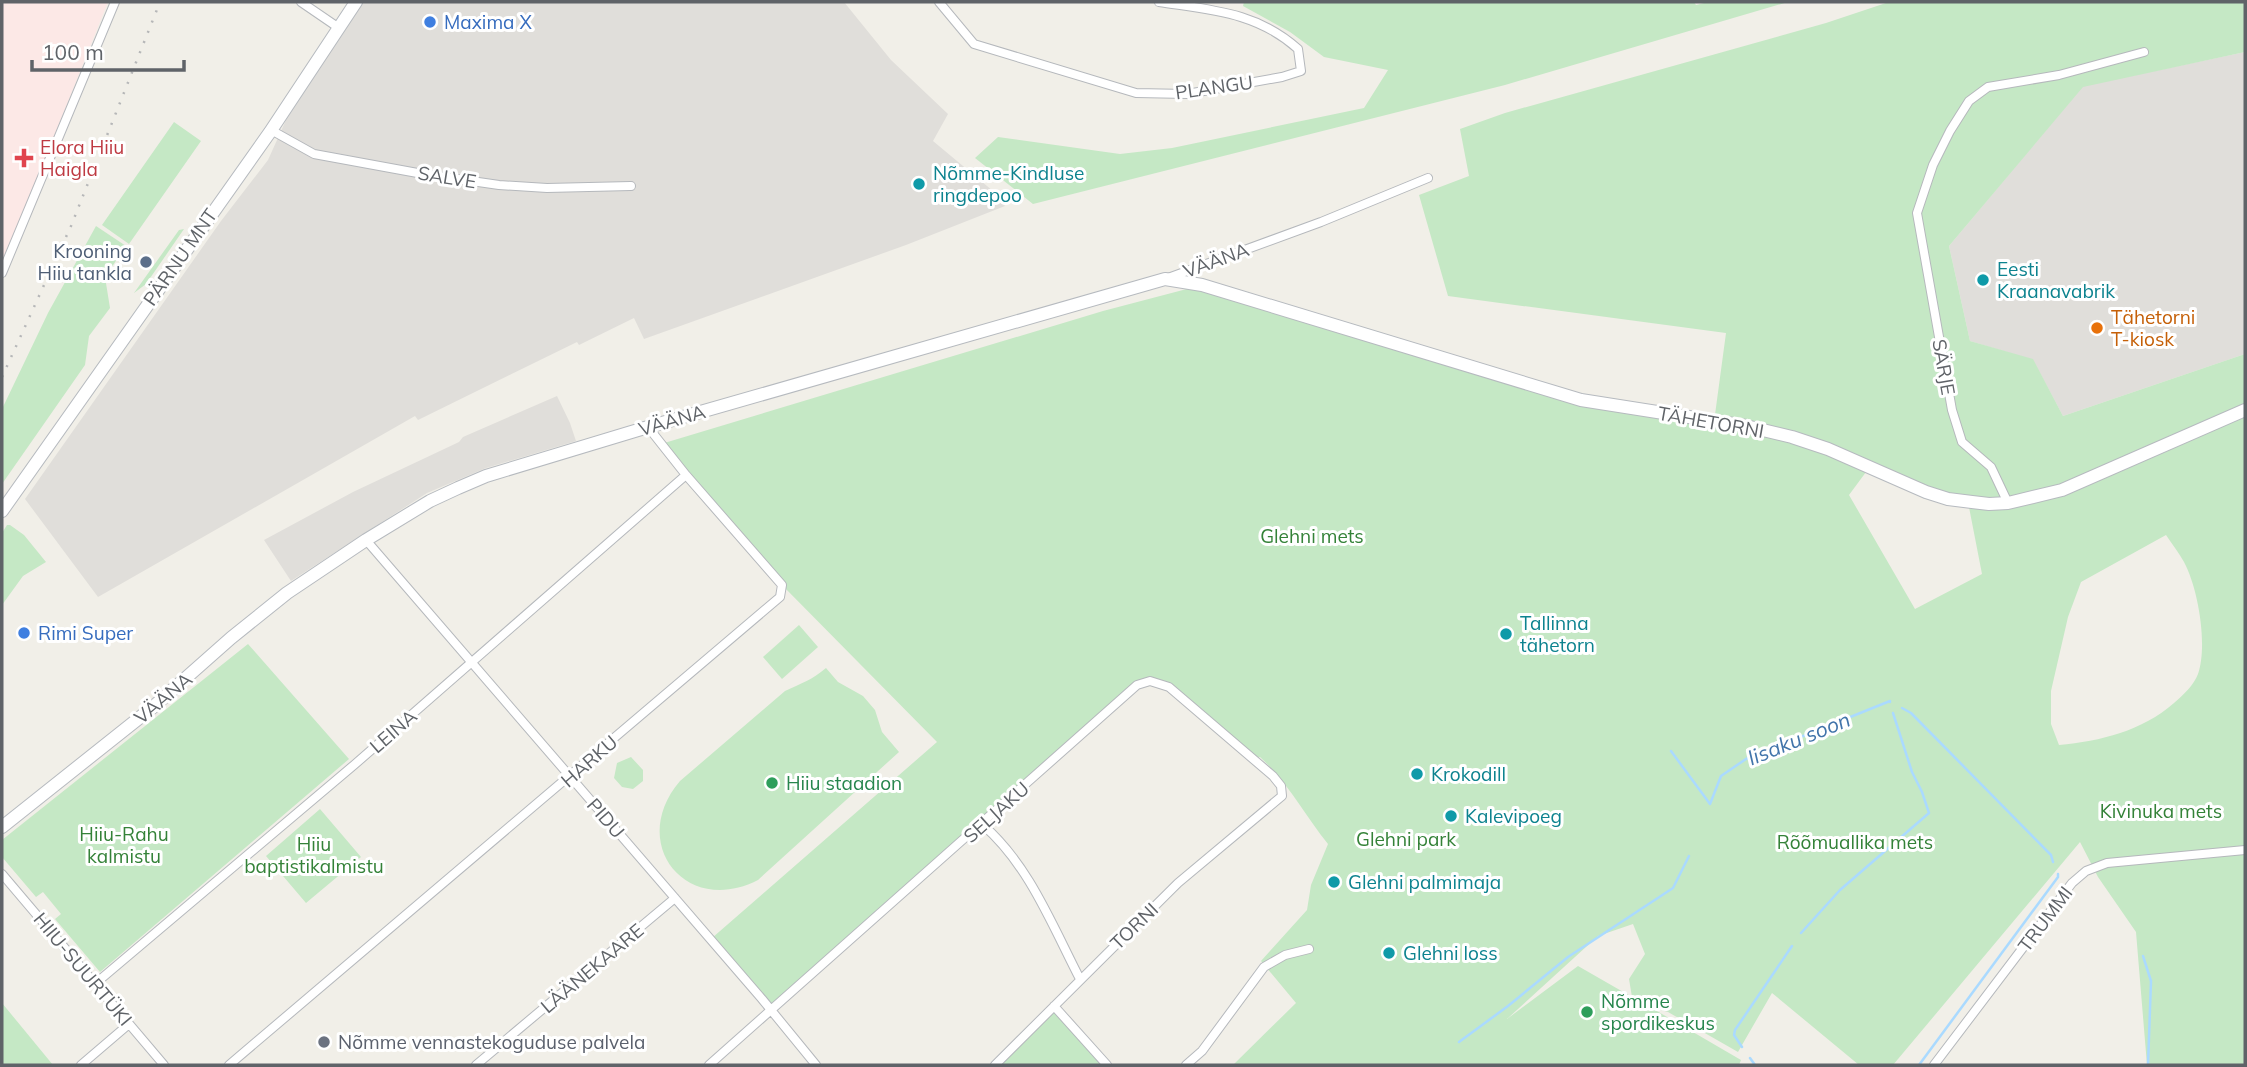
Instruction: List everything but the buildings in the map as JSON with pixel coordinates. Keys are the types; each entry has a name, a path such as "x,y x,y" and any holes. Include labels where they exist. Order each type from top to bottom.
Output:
{"street":[{"path":"2,273 115,2"},
{"path":"301,2 340,28"},
{"name":"PÄRNU MNT","path":"2,511 271,130 356,2"},
{"name":"PLANGU","path":"939,2 974,44 1136,93 1187,93 1282,77 1301,71 1298,49 1287,38 1254,19 1159,2"},
{"name":"SÄRJE","path":"2008,503 1990,467 1962,442 1952,410 1917,213 1933,165 1950,131 1969,101 1988,87 2059,75 2144,52"},
{"name":"SALVE","path":"271,130 314,154 423,174 499,185 547,188 631,186"},
{"name":"VÄÄNA","path":"2,827 153,707 259,615 366,540 430,501 486,476 648,427 1165,279 1321,222 1428,178"},
{"name":"TÄHETORNI","path":"1165,279 1202,285 1581,400 1746,426 1792,437 1828,449 1948,499 1989,504 2008,503 2062,490 2245,410"},
{"name":"HARKU","path":"229,1065 780,597 782,585 648,427"},
{"name":"LEINA","path":"96,984 686,475"},
{"name":"PIDU","path":"366,540 816,1065"},
{"name":"SELJAKU","path":"709,1065 1138,685 1150,681 1169,687 1255,758 1281,786 1282,796"},
{"name":"TORNI","path":"995,1065 1178,883 1282,796"},
{"path":"983,825 1001,840 1032,883 1080,979"},
{"name":"TRUMMI","path":"1934,1065 2072,883 2086,871 2107,863 2245,850"},
{"name":"HIIU-SUURTÜKI","path":"2,874 164,1065"},
{"name":"LÄÄNEKAARE","path":"476,1065 675,898"},
{"path":"1186,1065 1202,1051 1264,967 1285,955 1308,948"},
{"path":"1054,1006 1107,1065"},
{"path":"81,1065 129,1024"}],"shaded area":[{"name":"Elora Hiiu Haigla","path":"2,2 108,2 2,261"},
{"path":"356,2 844,2 891,60 948,114 933,141 993,191 1005,206 906,245 644,339 634,318 579,345 577,342 418,420 415,416 98,597 25,499 221,221 268,160 304,80"},
{"path":"2245,52 2245,354 2063,416 2033,360 1970,341 1949,246 2083,86"},
{"path":"557,396 576,441 486,468 427,493 291,581 264,540 353,492 459,442 463,437"}],"green space":[{"path":"1244,2 1694,2 1696,5 1708,2 1788,2 1505,85 1033,204 975,158 998,137 1120,154 1172,148 1364,108 1388,70 1324,57 1290,32 1243,6"},
{"name":"Glehni mets","path":"1889,2 2245,2 2245,52 2083,87 1949,246 1970,341 2033,359 2063,416 2245,354 2245,1065 2147,1065 2136,932 2098,877 2080,842 1893,1065 1859,1065 1772,993 1738,1052 1668,1012 1650,1007 1741,1060 1739,1065 1233,1065 1296,1003 1261,961 1307,910 1311,885 1328,844 1288,788 1260,757 1255,758 1169,687 1150,681 1137,685 770,1011 712,938 937,742 782,585 661,444 1103,311 1202,285 1581,400 1714,422 1726,333 1448,296 1419,195 1469,176 1460,129 1505,113 1826,23","holes":["1869,468 1968,502 1982,574 1915,609 1849,495","2166,535 2184,562 2194,586 2202,633 2201,662 2198,674 2188,690 2162,713 2120,733 2059,745 2051,724 2051,691 2068,617 2081,582","1633,924 1645,954 1629,979 1632,997 1578,966 1507,1019 1598,936"]},
{"path":"174,122 201,141 129,244 102,225"},
{"path":"96,226 126,246 105,277 110,308 89,336 85,365 2,484 2,409 48,313"},
{"path":"184,229 146,284 134,293 179,230"},
{"path":"7,525 24,535 46,562 23,576 2,605 2,533"},
{"path":"799,625 818,647 782,679 763,657"},
{"name":"Hiiu-Rahu kalmistu","path":"248,644 349,759 100,972 55,919 61,914 43,892 36,897 2,857 2,840"},
{"name":"Hiiu staadion","path":"826,668 838,682 863,696 875,710 882,732 899,752 758,880 732,889 708,889 688,881 672,868 662,849 660,828 665,805 680,781 785,691"},
{"path":"631,757 643,770 643,781 633,789 622,787 614,778 617,763"},
{"name":"Hiiu baptistikalmistu","path":"320,809 361,857 306,903 266,856"},
{"path":"2,1003 53,1065 2,1065"},
{"path":"1054,1011 1102,1065 999,1065"}],"waterway":[{"name":"Iisaku soon","path":"1671,751 1710,804 1721,776 1746,759 1890,702"},
{"path":"1902,708 1911,713 2051,855 2053,862"},
{"name":"Iisaku soon","path":"1801,933 1840,890 1929,813 1912,772 1893,713"},
{"path":"1459,1042 1568,957 1673,888 1689,856"},
{"path":"1919,1065 2058,874"},
{"name":"Iisaku soon","path":"1742,1047 1734,1035 1735,1030 1792,946"},
{"path":"2143,956 2151,981 2148,1065"},
{"name":"Iisaku soon","path":"1750,1058 1755,1065"}],"railway":[{"path":"2,377 71,226 160,2"}],"place":[{"name":"Maxima X","path":"430,22"},
{"name":"Elora Hiiu Haigla","path":"24,158"},
{"name":"Nõmme-Kindluse ringdepoo","path":"919,184"},
{"name":"Krooning Hiiu tankla","path":"146,262"},
{"name":"Eesti Kraanavabrik","path":"1983,280"},
{"name":"Tähetorni T-kiosk","path":"2097,328"},
{"name":"Rimi Super","path":"24,633"},
{"name":"Tallinna tähetorn","path":"1506,634"},
{"name":"Krokodill","path":"1417,774"},
{"name":"Hiiu staadion","path":"772,783"},
{"name":"Kalevipoeg","path":"1451,816"},
{"name":"Glehni palmimaja","path":"1334,882"},
{"name":"Glehni loss","path":"1389,953"},
{"name":"Nõmme spordikeskus","path":"1587,1012"},
{"name":"Nõmme vennastekoguduse palvela","path":"324,1042"}],"park label":[{"name":"Kivinuka mets","path":"2161,811"},
{"name":"Glehni park","path":"1406,839"},
{"name":"Rõõmuallika mets","path":"1855,842"}]}
